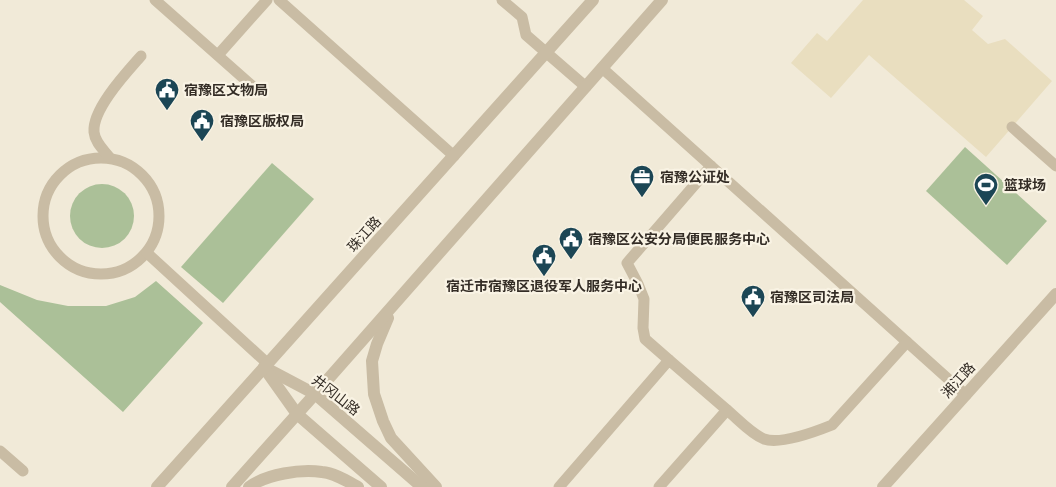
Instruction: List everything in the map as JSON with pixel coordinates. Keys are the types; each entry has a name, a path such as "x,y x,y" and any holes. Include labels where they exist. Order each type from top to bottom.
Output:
{"street":[{"name":"珠江路","path":"157,487 593,0"},
{"path":"232,487 662,0"},
{"name":"湘江路","path":"883,487 1056,294"},
{"path":"394,305 376,344 372,361 374,394 391,438 436,487"},
{"path":"266,365 297,414 381,487"},
{"name":"井冈山路","path":"266,365 315,394 422,487"},
{"path":"249,487 255,482 271,476 298,471 323,472 344,479 358,487"}],"lane":[{"path":"155,0 259,92"},
{"path":"218,55 267,0"},
{"path":"279,0 454,156"},
{"path":"502,0 522,18 526,35 586,87"},
{"path":"110,158 97,143 94,131 98,116 115,86 141,56"},
{"path":"602,68 966,394"},
{"path":"1012,127 1056,166"},
{"path":"91,158 110,158 127,164 141,174 152,187 158,203 160,221 156,238 147,253 133,265 116,273 97,274 78,270 62,260 50,246 44,228 43,209 48,191 58,176 74,164 91,158"},
{"path":"711,166 627,263 644,299 643,328 645,339 750,430 765,439 786,440 832,425 907,342"},
{"path":"147,253 266,365"},
{"path":"559,487 669,360"},
{"path":"658,487 727,410"},
{"path":"0,451 23,471"}],"green space":[{"name":"篮球场","path":"965,147 1047,221 1007,265 926,191"},
{"path":"272,163 314,199 223,303 181,267"},
{"path":"102,184 120,189 125,193 129,198 134,216 129,234 125,239 120,243 102,248 84,243 79,239 75,234 70,216 75,198 79,193 84,189"},
{"path":"156,281 203,323 123,412 0,302 0,285 37,300 68,306 106,306 135,297"}],"shaded area":[{"path":"863,0 964,0 983,16 972,30 988,44 1005,39 1052,81 986,157 869,55 831,98 791,63 817,33 827,41"}],"place":[{"name":"宿豫区文物局","path":"167,111"},
{"name":"宿豫区版权局","path":"202,142"},
{"name":"宿豫公证处","path":"642,198"},
{"name":"篮球场","path":"986,206"},
{"name":"宿豫区公安分局便民服务中心","path":"571,260"},
{"name":"宿迁市宿豫区退役军人服务中心","path":"544,277"},
{"name":"宿豫区司法局","path":"753,318"}]}
